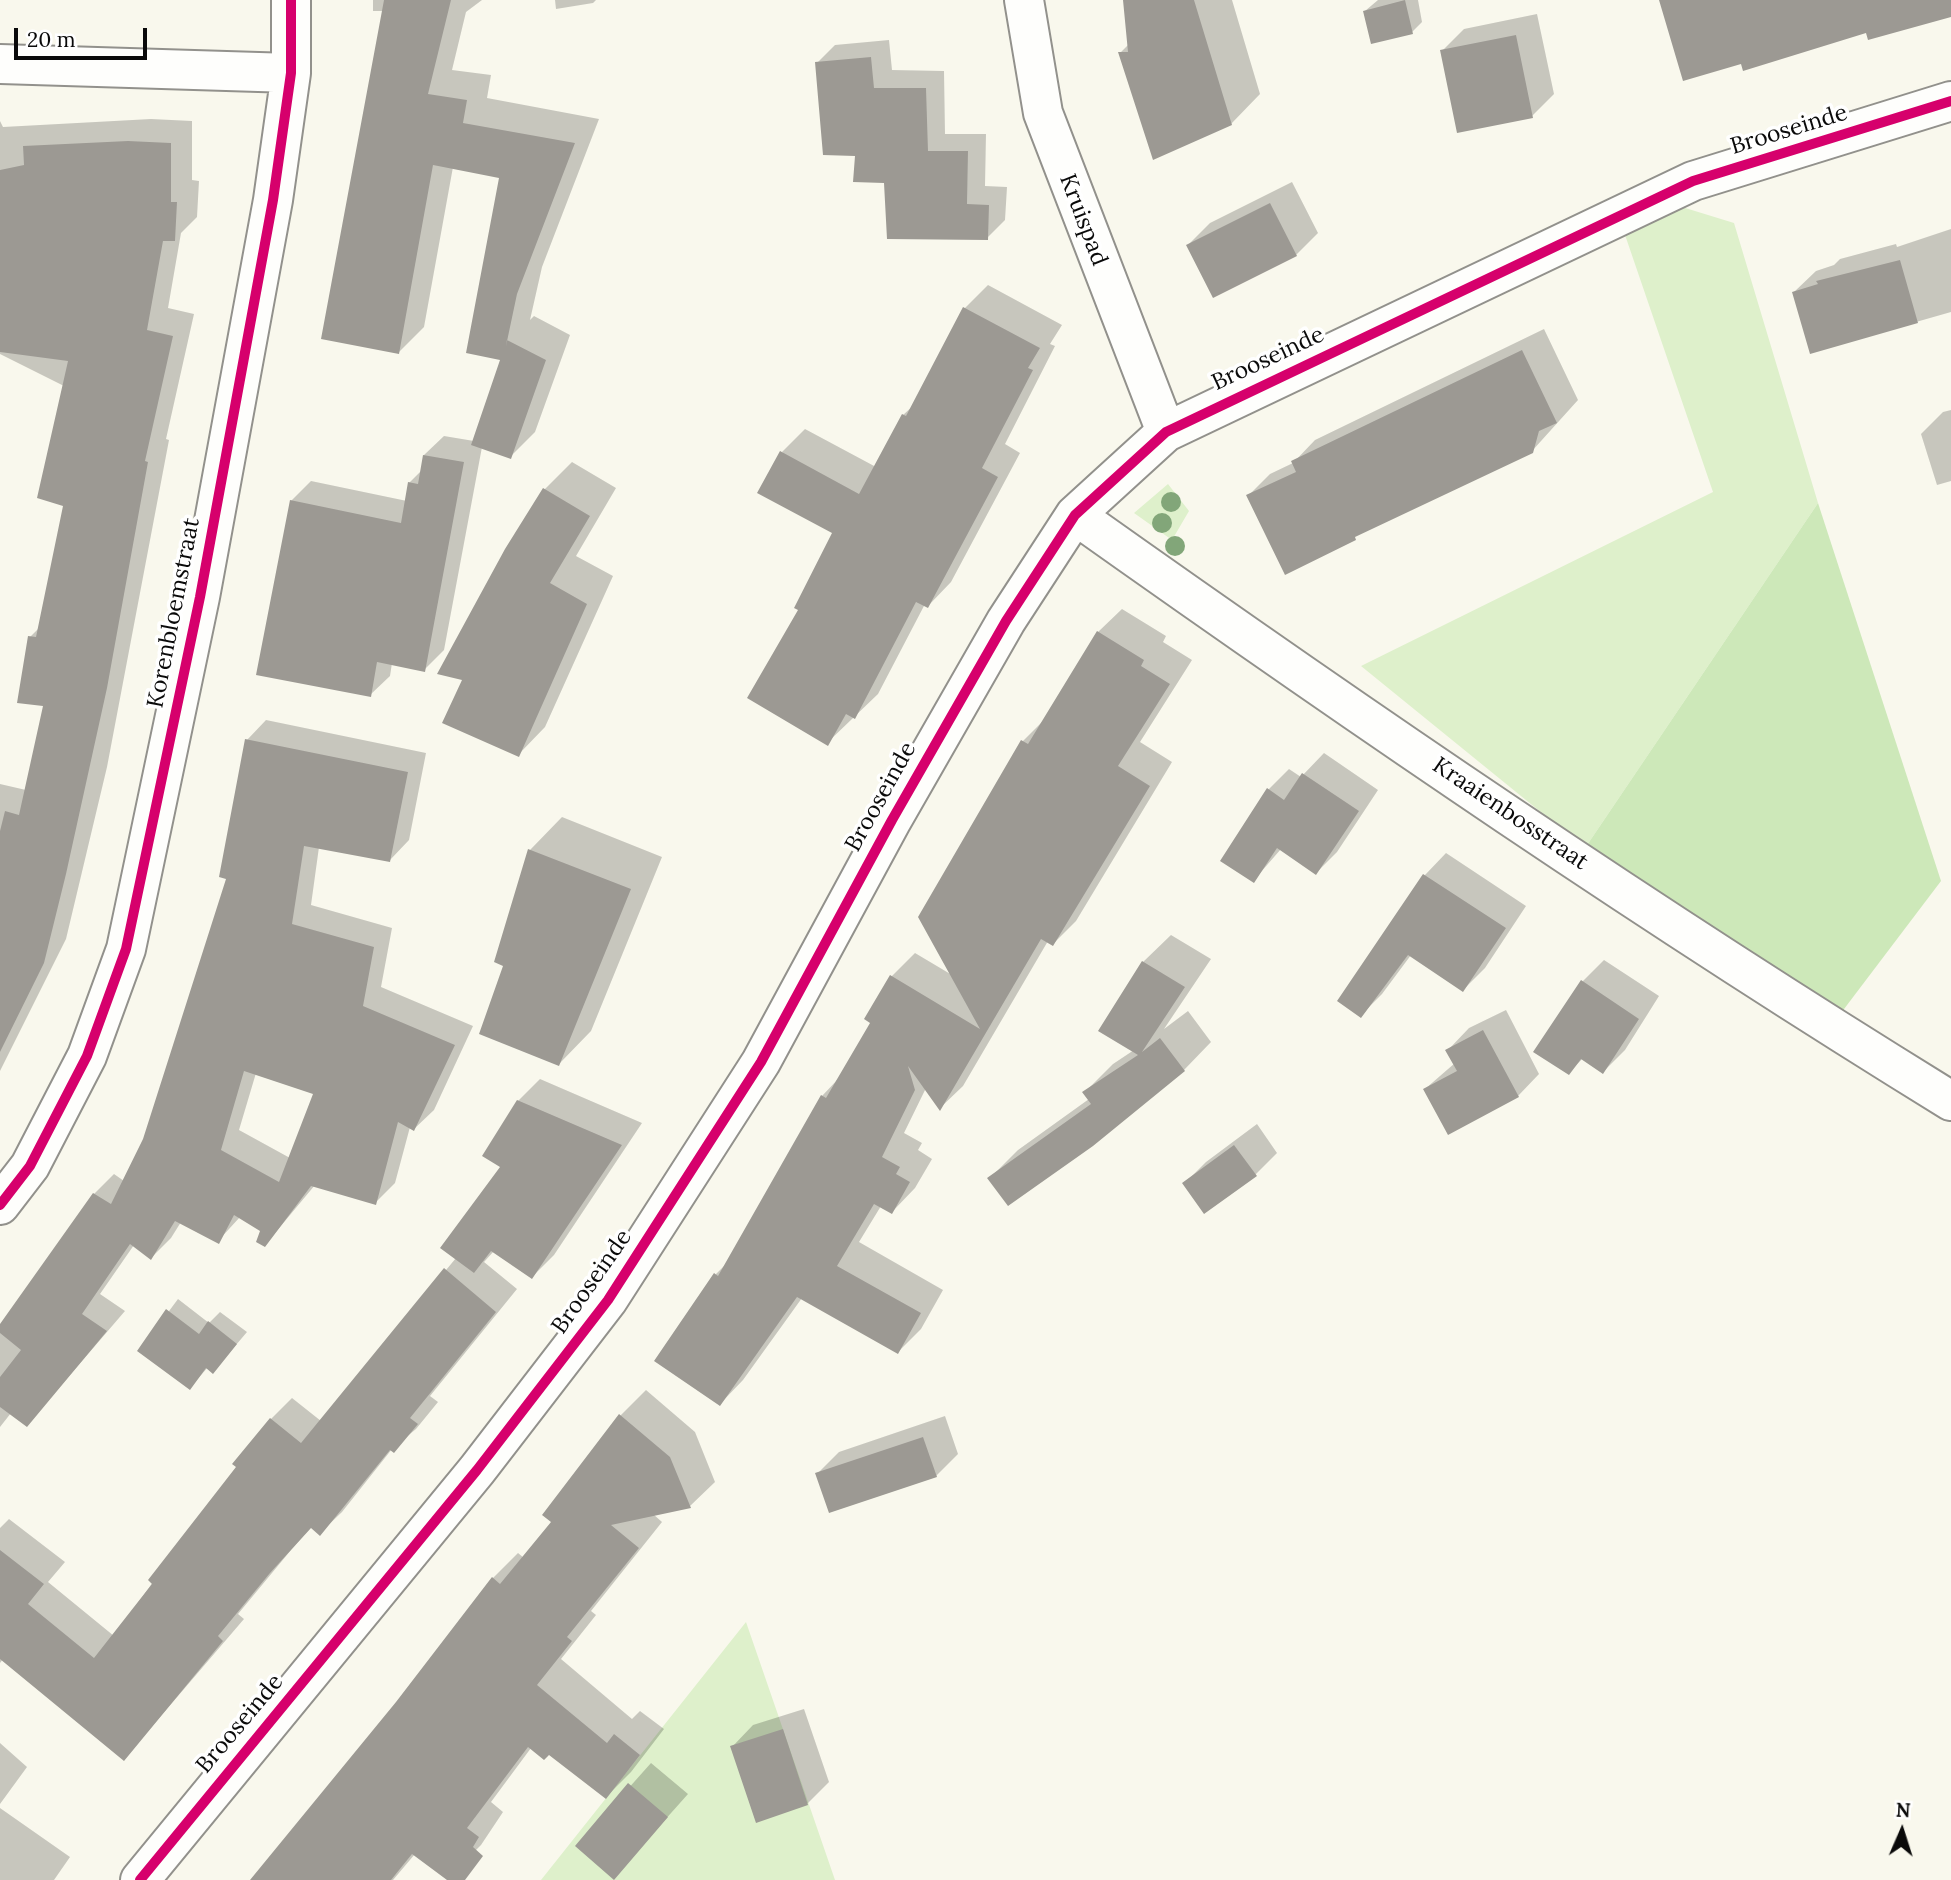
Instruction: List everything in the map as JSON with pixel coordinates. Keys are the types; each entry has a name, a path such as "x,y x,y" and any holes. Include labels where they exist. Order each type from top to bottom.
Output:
{"street":[{"name":"Korenbloemstraat","path":"0,1206 30,1166 87,1056 126,949 200,597 272,200 291,72 291,0"},
{"name":"Kruispad","path":"1024,0 1043,113 1166,432"},
{"path":"0,64 291,72"},
{"name":"Brooseinde","path":"140,1880 468,1481 608,1300 761,1062 898,808 1006,621 1075,515 1166,432 1693,181 1951,101"},
{"name":"Kraaienbosstraat","path":"1075,515 1256,643 1450,774 1803,1010 1951,1101"}],"green space":[{"path":"1682,207 1734,223 1818,503 1585,848 1361,666 1713,492 1624,232"},
{"path":"1168,484 1189,511 1172,540 1134,513"},
{"path":"1818,503 1941,881 1841,1013 1585,848"},
{"path":"746,1622 835,1880 541,1880"}],"building":[{"path":"384,0 451,0 428,94 467,100 463,123 575,143 517,294 507,340 546,360 511,459 471,445 500,360 466,353 499,178 433,165 399,354 321,339"},
{"path":"1123,0 1194,0 1232,125 1153,160 1118,52 1128,52"},
{"path":"1405,0 1413,34 1371,44 1363,11"},
{"path":"1659,0 1951,0 1951,17 1868,40 1866,33 1743,71 1741,64 1683,81"},
{"path":"1516,35 1533,118 1457,133 1440,50"},
{"path":"871,57 874,88 926,88 928,151 968,151 967,204 989,205 988,240 887,239 884,183 853,182 855,156 823,155 815,62"},
{"path":"128,141 171,143 171,202 177,202 175,241 163,241 147,330 173,336 145,461 148,462 107,688 66,874 44,963 0,1052 0,831 5,811 19,815 43,706 17,703 28,636 36,637 63,506 37,498 68,361 0,352 0,170 24,165 23,146"},
{"path":"1270,203 1297,256 1213,298 1186,245"},
{"path":"1900,260 1918,323 1810,354 1792,292 1818,284 1816,281"},
{"path":"963,307 1040,348 1028,368 1033,370 982,468 998,477 928,608 916,602 855,719 846,714 828,746 747,698 798,610 794,608 832,533 757,493 780,451 859,494 902,414 906,416"},
{"path":"1522,350 1557,423 1539,431 1533,453 1355,537 1356,540 1285,575 1246,495 1296,472 1291,461"},
{"path":"423,455 464,462 425,672 377,662 371,697 256,675 290,500 401,523 408,482 418,484"},
{"path":"543,488 590,516 550,583 587,604 519,757 442,723 462,680 437,674 505,549"},
{"path":"1097,631 1144,660 1141,666 1170,684 1118,766 1150,786 1053,946 1041,939 940,1111 908,1066 915,1090 882,1157 900,1167 896,1174 910,1182 892,1214 874,1204 837,1266 921,1313 898,1354 797,1297 720,1406 654,1361 714,1273 718,1276 821,1095 826,1098 870,1023 864,1019 890,975 980,1029 918,917 1021,740 1028,744"},
{"path":"245,739 408,772 390,862 304,846 292,924 374,947 363,1006 455,1045 414,1131 398,1122 376,1205 311,1186 265,1247 256,1242 260,1231 234,1215 219,1244 175,1221 151,1260 130,1244 82,1314 107,1331 27,1427 0,1407 0,1377 21,1350 0,1333 0,1324 93,1193 111,1204 143,1139 226,879 219,877","holes":["244,1071 313,1094 279,1182 221,1150"]},
{"path":"1302,773 1359,811 1316,875 1277,848 1254,883 1220,861 1267,788 1284,800"},
{"path":"528,849 631,889 559,1066 479,1034 503,966 494,962"},
{"path":"1423,874 1506,928 1463,992 1408,955 1361,1018 1337,1001"},
{"path":"1142,961 1185,987 1142,1052 1160,1038 1185,1071 1093,1146 1008,1206 987,1178 1091,1104 1082,1092 1138,1055 1098,1031"},
{"path":"1581,980 1639,1019 1603,1074 1581,1059 1569,1075 1533,1052"},
{"path":"1483,1030 1519,1097 1448,1135 1423,1089 1457,1071 1445,1050"},
{"path":"517,1100 622,1145 532,1279 491,1251 474,1273 440,1248 500,1167 482,1156"},
{"path":"1234,1145 1257,1176 1204,1214 1182,1183"},
{"path":"444,1268 496,1312 410,1418 418,1424 394,1453 390,1450 320,1536 311,1528 270,1573 218,1636 223,1641 124,1761 0,1659 0,1550 44,1584 28,1604 94,1658 152,1584 148,1580 236,1467 232,1464 270,1418 301,1443"},
{"path":"166,1309 199,1334 208,1321 237,1344 213,1374 206,1368 190,1390 137,1351"},
{"path":"619,1414 670,1457 691,1508 611,1525 639,1548 567,1637 572,1641 537,1685 607,1743 614,1734 640,1755 606,1799 549,1755 544,1760 528,1747 467,1828 479,1837 473,1847 483,1856 465,1880 447,1880 412,1854 391,1880 250,1880 396,1702 492,1577 500,1584 551,1522 542,1515"},
{"path":"923,1437 937,1477 829,1513 815,1473"},
{"path":"783,1729 808,1805 756,1823 730,1746"},
{"path":"628,1783 668,1817 614,1880 575,1846"}],"cycle path":[{"path":"0,1205 30,1166 87,1056 126,949 200,597 273,200 291,73 291,0"},
{"path":"140,1880 477,1470 608,1300 761,1062 892,820 1006,621 1075,515 1166,432 1693,181 1951,101"}]}
